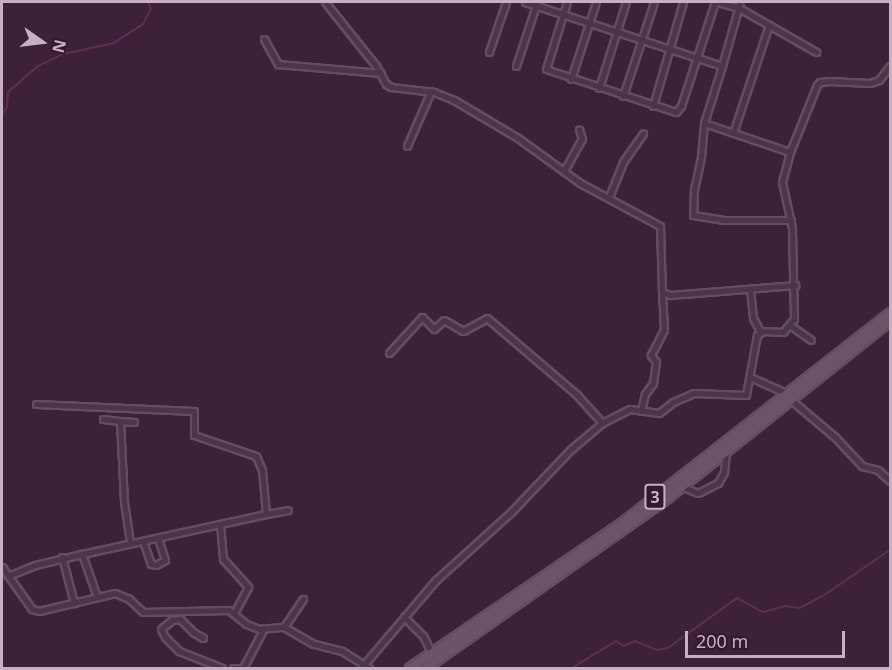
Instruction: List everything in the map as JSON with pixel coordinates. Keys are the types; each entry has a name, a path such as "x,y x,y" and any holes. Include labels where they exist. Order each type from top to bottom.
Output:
{"main road":[{"name":"3","path":"426,669 683,487 891,313"},
{"name":"3","path":"410,669 620,525 891,321"}],"street":[{"path":"325,2 381,73 386,84 391,87 431,91 454,100 518,138 564,171 660,227 664,330 651,355 656,362 652,384 645,394 641,411"},
{"path":"489,52 506,2"},
{"path":"525,2 536,3 589,23 722,66"},
{"path":"567,2 546,66 549,71 670,111 680,110 717,2 739,5 816,52"},
{"path":"571,79 596,2"},
{"path":"598,88 626,2"},
{"path":"623,96 654,2"},
{"path":"653,106 683,2"},
{"path":"516,66 536,3"},
{"path":"739,5 704,123 701,157 694,189 693,216 735,221 791,220"},
{"path":"733,133 769,25"},
{"path":"264,39 278,64 381,73"},
{"path":"760,331 778,333 791,326 794,319 796,285 791,220 782,185 790,152 818,83 870,83 879,80 891,66"},
{"path":"407,146 431,91"},
{"path":"704,123 790,152"},
{"path":"564,171 582,139 579,129"},
{"path":"609,197 622,162 643,133"},
{"path":"662,292 670,296 796,285"},
{"path":"750,289 753,318 760,331"},
{"path":"389,353 422,317 434,328 444,321 463,331 487,318 577,395 602,423"},
{"path":"791,326 811,340"},
{"path":"2,567 32,609 39,611 119,594 129,599 140,611 147,613 214,609 234,613 246,624 264,628 284,627 314,644 342,651 365,667 404,617 458,558 512,511 570,450 602,423 623,411 659,413 684,396 700,392 746,395 754,343 760,331"},
{"path":"750,377 790,397 835,437 862,466 878,470 891,481"},
{"path":"36,404 194,411 194,435 253,453 260,461 266,514"},
{"path":"103,419 134,422"},
{"path":"120,421 124,502 130,542"},
{"path":"683,487 698,493 718,483 724,472 726,452"},
{"path":"8,576 62,557 288,510"},
{"path":"220,524 223,559 248,587 234,613"},
{"path":"143,541 151,563 156,565 165,560 158,538"},
{"path":"82,554 97,597"},
{"path":"62,557 74,603"},
{"path":"284,627 303,599"},
{"path":"404,617 423,636 432,654"},
{"path":"203,638 192,632 180,619 172,620 161,629 165,638 178,651 222,669"},
{"path":"232,669 242,669 264,628"}],"waterway":[{"path":"2,114 7,107 8,92 37,67 63,54 114,43 143,24 151,9 148,2"},
{"path":"572,668 616,641 624,646 635,641 657,650 668,648 737,598 763,612 786,606 800,608 823,596 890,550"}]}
